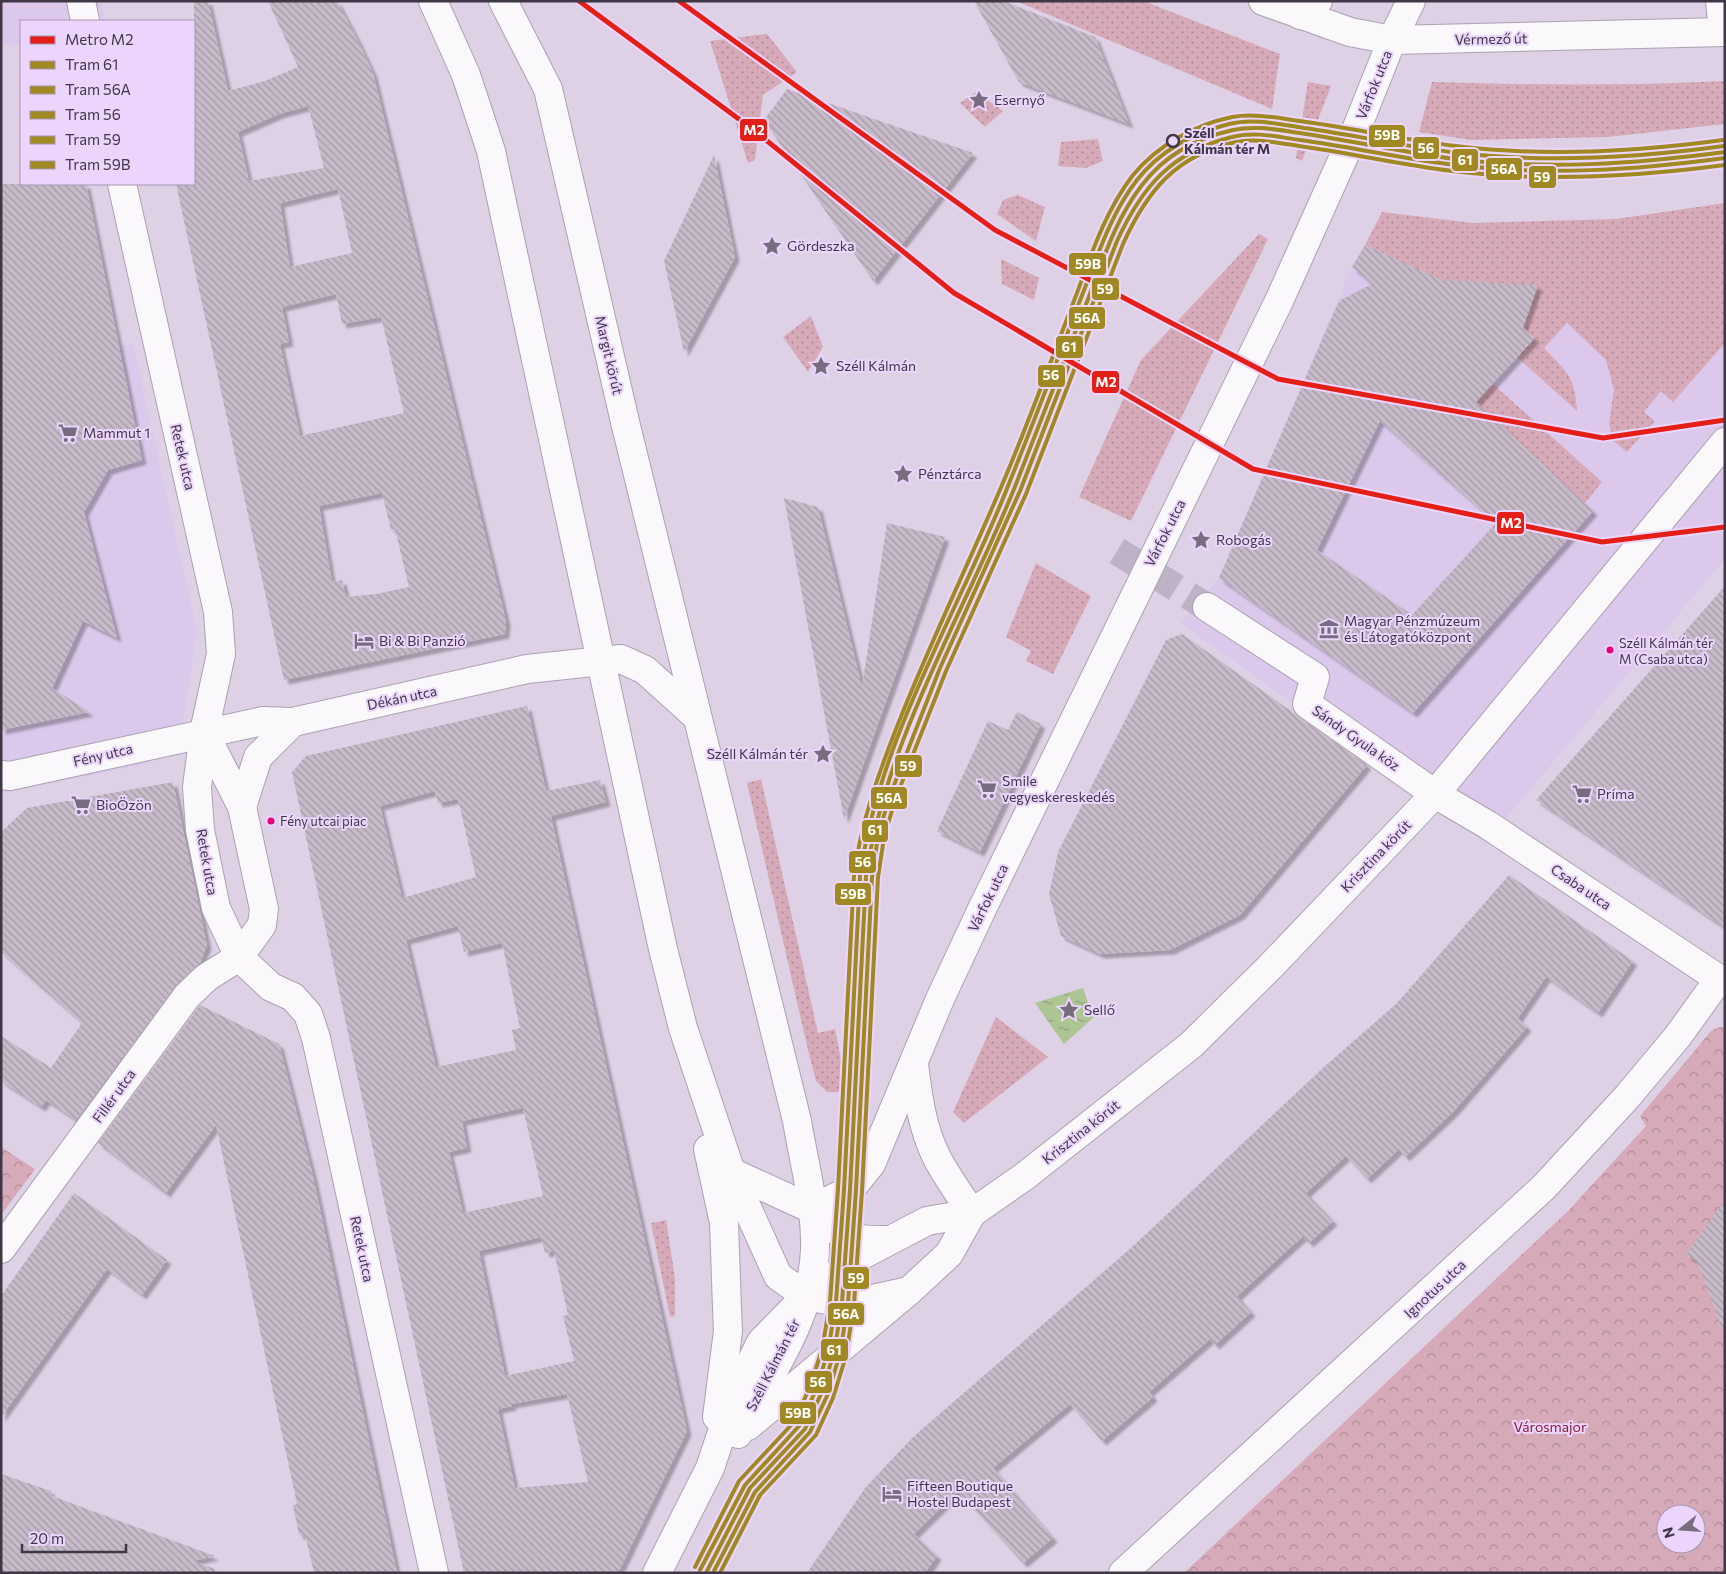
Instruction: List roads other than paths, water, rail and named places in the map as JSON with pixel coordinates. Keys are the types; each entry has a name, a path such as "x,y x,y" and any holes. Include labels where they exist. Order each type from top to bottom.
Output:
{"street":[{"path":"81,1 85,20"},
{"path":"433,1 466,75 491,151 724,1223 728,1331 710,1468"},
{"name":"Margit körút","path":"503,1 548,89 605,340 696,716"},
{"name":"Vérmező út","path":"1263,1 1309,8 1350,32 1392,40 1724,32"},
{"name":"Várfok utca","path":"812,1208 850,1190 871,1164 913,1063 982,909 1280,301 1358,125 1392,40 1411,1"},
{"path":"1720,1 1724,32"},
{"name":"Retek utca","path":"122,185 218,612 221,654 204,732 197,787 200,830 216,908 239,957 271,988 292,997 308,1014 311,1022 434,1573"},
{"name":"Krisztina körút","path":"888,1240 927,1221 972,1213 1025,1176 1191,1045 1436,794 1725,442"},
{"name":"Sándy Gyula köz","path":"1207,608 1315,677 1307,704 1436,794"},
{"path":"601,661 620,658 634,663 645,670 696,716"},
{"name":"Dékán utca","path":"204,732 263,721 293,722 527,669 601,661"},
{"name":"Széll Kálmán tér","path":"696,716 797,1121 812,1208 815,1250 806,1296 791,1334 738,1434"},
{"path":"242,807 258,757 293,722"},
{"path":"204,732 242,807 264,908 262,925 239,957"},
{"name":"Fény utca","path":"1,775 10,776 204,732"},
{"name":"Csaba utca","path":"1436,794 1488,825 1722,981"},
{"name":"Fillér utca","path":"1,1249 187,996 206,977 239,957"},
{"name":"Ignotus utca","path":"1123,1573 1544,1187 1627,1096 1722,981"},
{"path":"683,1028 731,1172 778,1276 806,1296 842,1303 860,1302 909,1291"},
{"path":"913,1063 918,1103 926,1133 937,1158 972,1213"},
{"path":"731,1172 812,1208 837,1233 847,1238 888,1240"},
{"name":"Krisztina körút","path":"909,1291 949,1254 972,1213"},
{"name":"Széll Kálmán tér","path":"657,1573 710,1468 734,1396 761,1342 806,1296 864,1254 888,1240"},
{"name":"Széll Kálmán tér","path":"710,1468 738,1434 909,1291"}],"water":[{"path":"1083,988 1093,1018 1064,1044 1035,1003"}],"tunnel":[{"path":"1117,551 1207,607"}],"metro line":[{"name":"M2","path":"579,1 755,131 954,293 1253,469 1602,542 1725,527"},
{"name":"M2","path":"679,1 995,230 1278,379 1603,438 1725,420"}],"tram line":[{"name":"59B","path":"695,1567 739,1481 794,1422 809,1389 822,1350 830,1302 838,1189 854,875 861,836 871,799 910,694 1012,461 1100,232 1123,188 1143,164 1165,146 1204,125 1240,116 1283,119 1456,146 1523,151 1590,152 1656,148 1723,140"},
{"name":"56","path":"700,1570 745,1485 800,1425 815,1392 828,1352 836,1302 844,1190 860,876 870,824 884,774 923,675 1010,481 1104,239 1119,208 1137,180 1156,160 1178,144 1203,132 1238,122 1276,123 1459,153 1525,158 1592,158 1658,154 1724,146"},
{"name":"61","path":"706,1573 750,1488 805,1429 821,1394 834,1353 842,1303 850,1190 866,876 876,825 891,775 929,677 1016,484 1109,244 1124,213 1142,185 1160,165 1194,143 1220,133 1250,128 1266,128 1300,133 1454,159 1522,164 1556,165 1624,162 1725,152"},
{"name":"56A","path":"713,1573 755,1492 810,1432 827,1396 840,1354 848,1303 856,1190 872,877 878,836 889,798 940,668 1020,491 1117,241 1148,188 1175,162 1192,152 1240,135 1283,137 1437,162 1524,170 1557,171 1625,168 1725,158"},
{"name":"59","path":"720,1573 760,1495 816,1435 833,1398 846,1356 854,1304 862,1191 878,877 884,838 895,800 946,671 1026,494 1123,244 1132,225 1153,192 1180,166 1196,156 1236,142 1251,141 1276,142 1434,168 1521,176 1589,177 1657,173 1725,165"}],"place":[{"name":"Esernyő","path":"979,100"},
{"name":"Széll Kálmán tér M","path":"1173,141"},
{"name":"Gördeszka","path":"772,246"},
{"name":"Széll Kálmán","path":"821,366"},
{"name":"Mammut 1","path":"68,433"},
{"name":"Pénztárca","path":"903,474"},
{"name":"Robogás","path":"1201,540"},
{"name":"Magyar Pénzmúzeum és Látogatóközpont","path":"1329,629"},
{"name":"Bi & Bi Panzió","path":"364,641"},
{"name":"Széll Kálmán tér M (Csaba utca)","path":"1610,650"},
{"name":"Széll Kálmán tér","path":"823,754"},
{"name":"Smile vegyeskereskedés","path":"987,789"},
{"name":"Príma","path":"1582,794"},
{"name":"BioÖzön","path":"81,805"},
{"name":"Fény utcai piac","path":"271,821"},
{"name":"Sellő","path":"1069,1010"},
{"name":"Fifteen Boutique Hostel Budapest","path":"892,1494"}],"park label":[{"name":"Városmajor","path":"1550,1427"}]}
